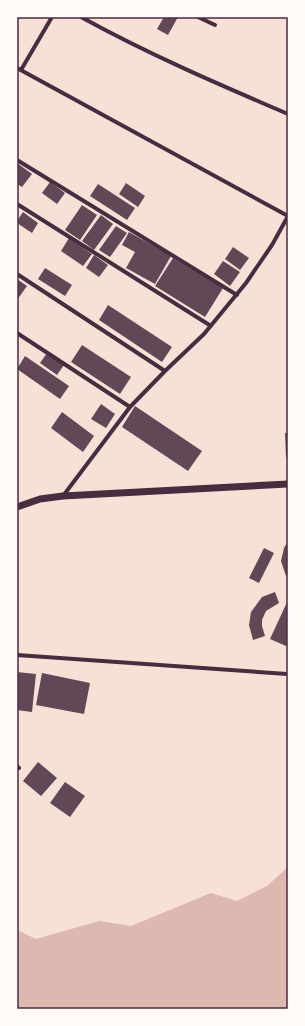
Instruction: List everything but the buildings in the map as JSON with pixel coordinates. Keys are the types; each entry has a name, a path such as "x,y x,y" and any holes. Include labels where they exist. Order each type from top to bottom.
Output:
{"street":[{"path":"52,17 19,69 288,216 272,245 237,295 204,334 130,407 63,496"},
{"path":"81,17 159,57 288,114"},
{"path":"198,17 215,25"},
{"path":"17,160 237,295"},
{"path":"17,204 211,326"},
{"path":"17,274 165,371"},
{"path":"17,333 130,407"},
{"path":"17,507 40,499 63,496 288,484"},
{"path":"17,655 286,674"}],"shaded area":[{"path":"288,867 288,1009 17,1009 17,930 36,939 99,921 131,926 211,893 237,901 267,886"}]}
